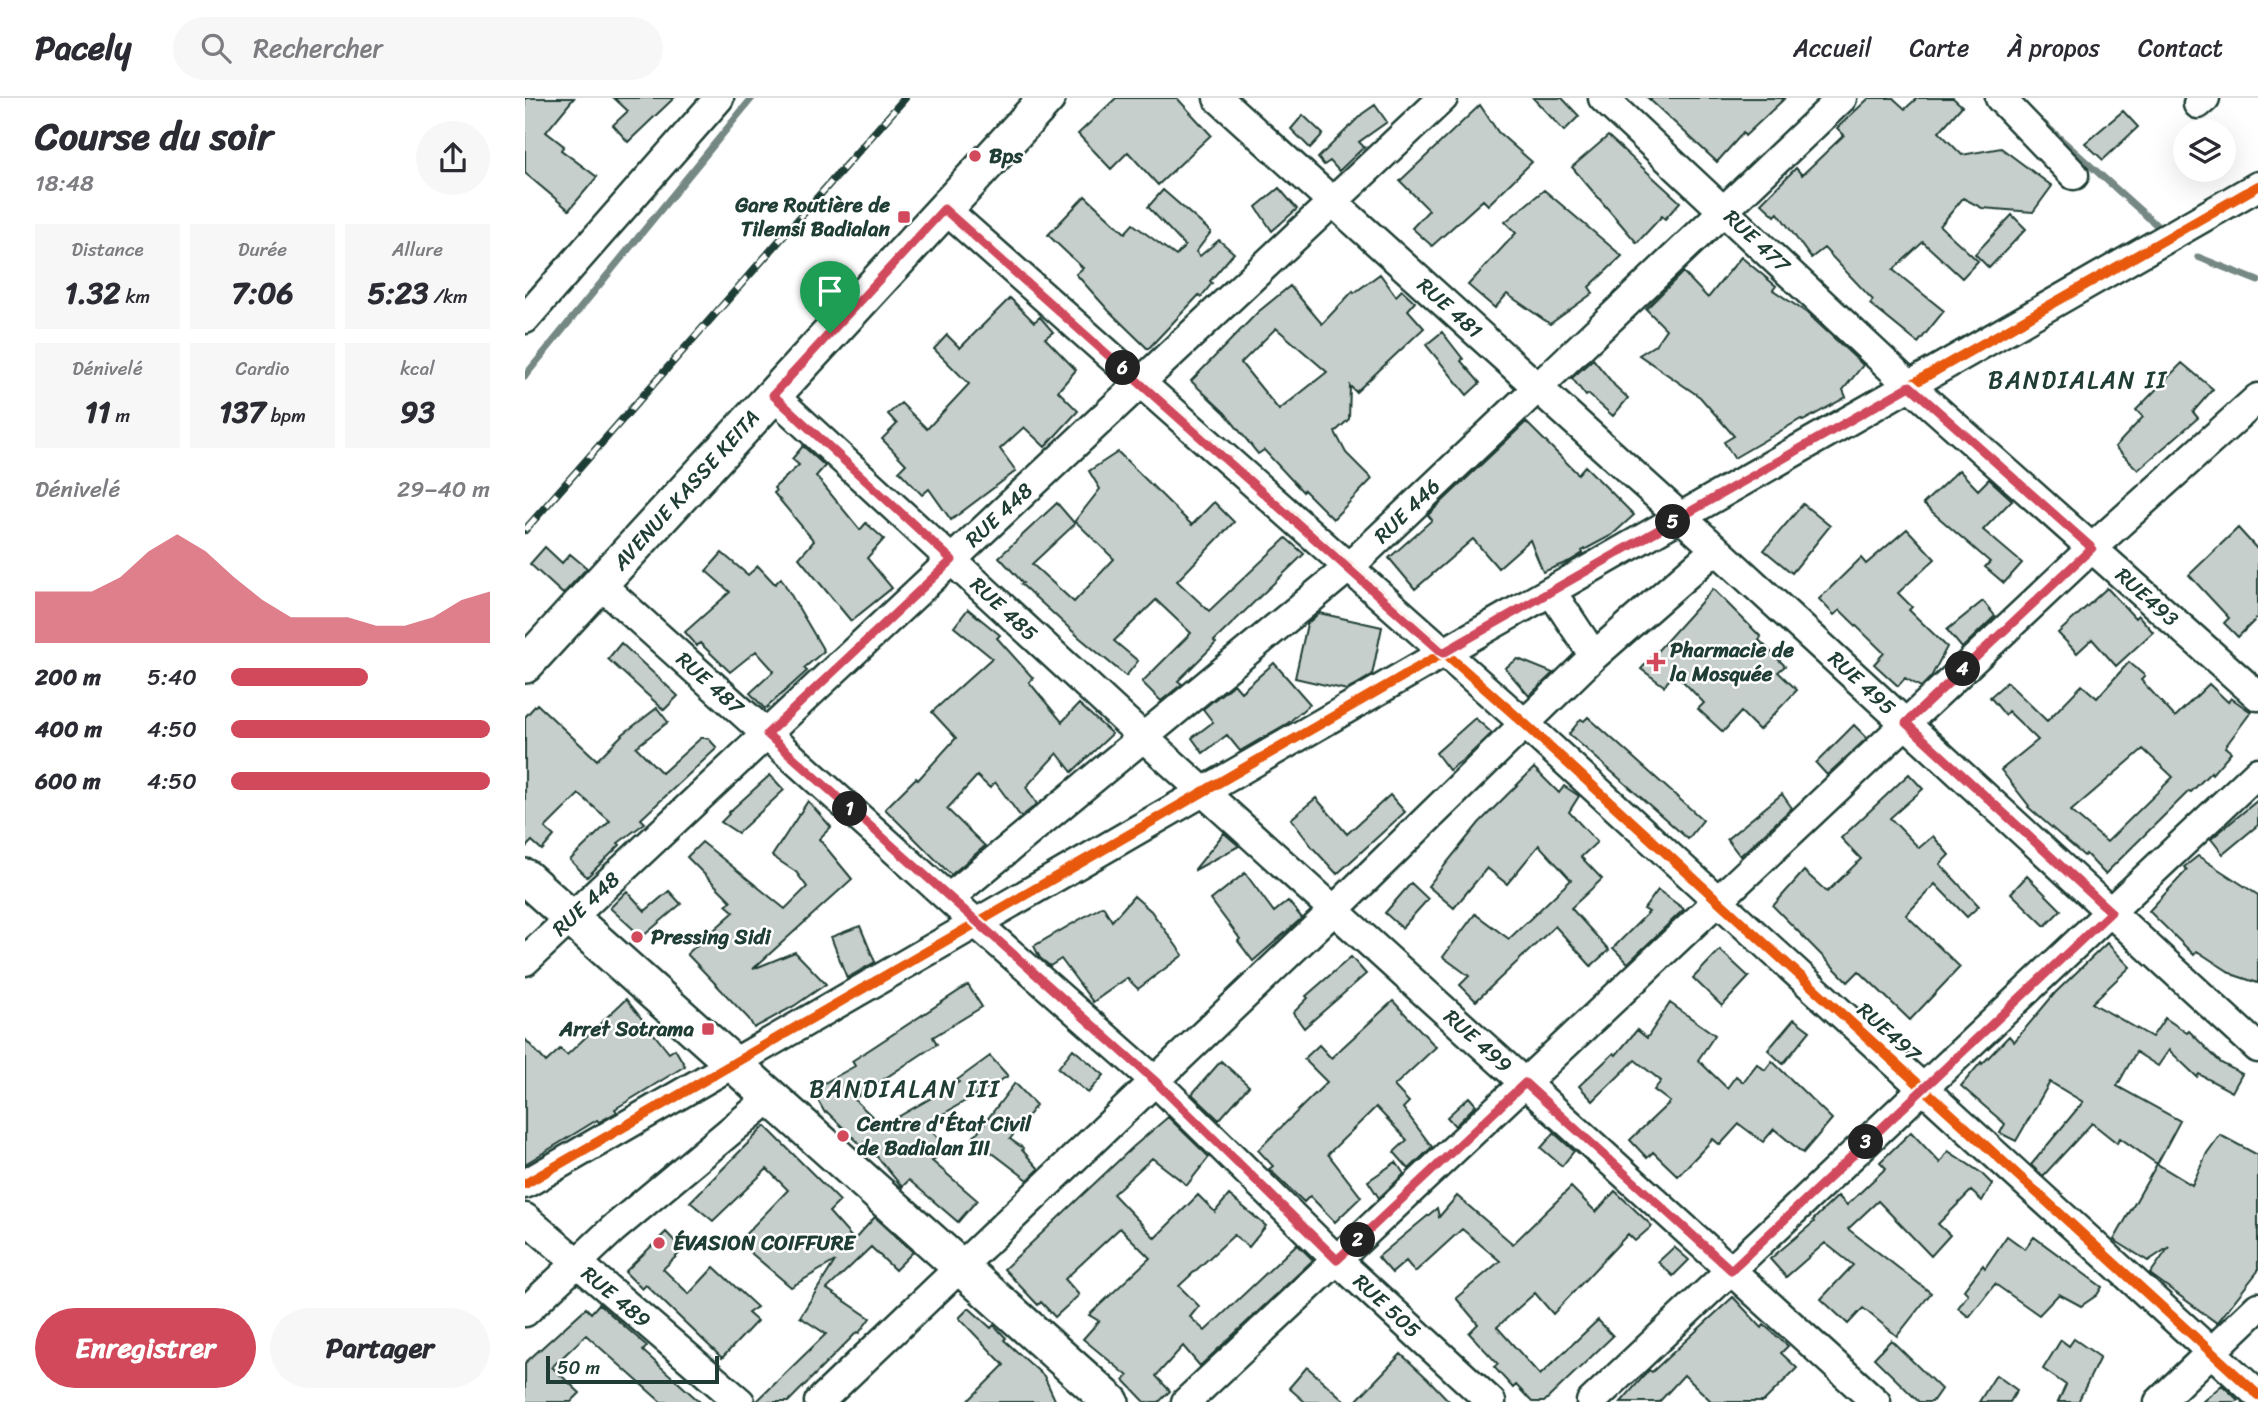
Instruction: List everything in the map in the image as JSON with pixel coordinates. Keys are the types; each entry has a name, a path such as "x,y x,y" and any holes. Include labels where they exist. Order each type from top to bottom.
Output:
{"main road":[{"name":"AVENUE KASSE KEITA","path":"525,666 1047,98"},
{"path":"525,877 1111,1402"}],"street":[{"path":"525,319 719,98"},
{"name":"RUE 481","path":"1218,98 1681,517"},
{"name":"RUE 448","path":"525,961 1443,98"},
{"name":"RUE 477","path":"1603,98 1910,386"},
{"name":"RUE 446","path":"949,898 1347,568 1842,98"},
{"path":"2000,98 2074,175"},
{"path":"525,1184 2258,186"},
{"name":"RUE497","path":"944,209 1525,724 2258,1395"},
{"name":"RUE493","path":"1910,386 2258,696"},
{"name":"RUE 485","path":"773,395 1143,737"},
{"path":"1186,1402 2092,548 2258,398"},
{"name":"RUE 495","path":"1681,517 2258,1048"},
{"path":"819,1402 1334,910 1594,656 1716,549"},
{"name":"RUE 487","path":"600,584 976,923"},
{"path":"1551,591 1594,656"},
{"name":"RUE 499","path":"1143,737 1876,1402"},
{"path":"1591,1402 2258,772"},
{"name":"RUE 505","path":"976,923 1154,1080 1337,1260 1491,1402"},
{"path":"525,1312 613,1229 771,1097"},
{"name":"RUE 489","path":"525,1218 740,1402"},
{"path":"2159,1402 2258,1307"}],"building":[{"path":"525,98 574,98 546,132 564,146 561,150 597,177 569,210 525,173"},
{"path":"614,98 674,98 628,142 613,125 628,111"},
{"path":"1116,98 1177,98 1211,135 1158,185 1128,152 1111,169 1078,134"},
{"path":"1533,98 1562,98 1579,116 1564,131"},
{"path":"1648,98 1785,98 1745,136 1743,133 1717,162"},
{"path":"1869,98 1893,98 1905,109 1917,98 1953,98 1962,106 1939,132 1962,155 2001,148 2052,186 2033,212 1982,208 1963,198 1940,226 1978,261 1962,278 1923,242 1893,270 1944,311 1918,343 1870,304 1873,300 1824,248 1811,258 1778,213 1775,216 1761,203 1796,168 1802,175 1844,135 1837,128"},
{"path":"1375,105 1387,122 1359,142 1364,147 1339,171 1330,161 1324,165 1318,158 1362,114"},
{"path":"1480,105 1498,132 1532,162 1488,205 1483,200 1432,246 1412,228 1429,210 1400,181"},
{"path":"2123,111 2138,127 2103,160 2085,143"},
{"path":"1303,115 1323,134 1310,148 1291,129"},
{"path":"1608,136 1680,202 1665,219 1662,216 1637,243 1572,167"},
{"path":"1279,188 1297,209 1272,231 1256,207"},
{"path":"1163,190 1211,232 1196,252 1200,256 1219,240 1234,253 1210,281 1212,283 1201,297 1199,295 1148,349 1076,274 1083,268 1048,235 1085,196 1125,233 1133,224 1176,256 1185,246 1148,207"},
{"path":"1544,190 1622,256 1589,287 1593,293 1550,324 1507,294 1495,308 1468,285 1516,233 1505,222"},
{"path":"2012,215 2026,229 1989,268 1975,254"},
{"path":"1741,257 1776,286 1773,290 1807,313 1863,365 1843,390 1846,397 1803,421 1801,419 1734,458 1724,442 1734,436 1700,397 1639,355 1655,345 1666,329 1646,309 1683,272 1708,298"},
{"path":"1380,274 1396,296 1402,290 1415,302 1408,310 1424,328 1356,392 1350,386 1349,419 1335,432 1346,453 1372,479 1333,519 1304,490 1303,492 1264,450 1258,454 1225,413 1191,381 1258,312 1290,286 1322,324 1353,291 1354,293","holes":["1276,328 1327,372 1279,410 1241,363"]},
{"path":"1010,298 1034,322 1040,317 1053,332 1045,338 1076,370 1058,391 1078,411 1045,447 1024,427 1000,449 1016,471 951,520 929,489 922,495 899,471 906,464 882,439 897,424 888,414 901,403 927,429 969,384 934,349 947,335 960,348"},
{"path":"1442,332 1480,383 1467,395 1426,345"},
{"path":"1593,359 1628,398 1613,416 1588,394 1586,396 1572,378"},
{"path":"2182,363 2213,389 2193,412 2198,418 2138,470 2115,447 2143,417 2136,410"},
{"path":"1526,422 1578,474 1585,466 1634,515 1612,535 1582,551 1583,553 1570,561 1543,572 1530,540 1498,568 1473,539 1415,589 1389,558 1432,520 1428,515"},
{"path":"803,446 825,466 816,476 860,530 866,523 884,539 867,558 892,588 851,621 799,558 814,541 774,493 774,488 799,465 792,459"},
{"path":"1118,452 1192,525 1214,502 1234,522 1177,581 1209,611 1286,538 1304,554 1214,641 1216,643 1178,681 1182,684 1161,701 1142,682 1191,633 1156,600 1114,641 1138,661 1126,676 1021,584 1023,583 999,557 1057,503 1075,524 1032,564 1074,602 1114,559 1075,521 1100,489 1089,471"},
{"path":"1959,470 1978,490 1989,479 2012,500 1983,530 2022,563 2004,583 1985,567 1990,562 1923,504"},
{"path":"1803,504 1830,526 1792,573 1764,550"},
{"path":"2238,528 2258,550 2258,617 2238,637 2224,623 2229,618 2189,575"},
{"path":"1907,529 1935,559 1898,593 1912,607 1909,610 1947,647 1931,677 1921,687 1905,678 1898,686 1874,664 1884,653 1840,610 1834,615 1819,599 1861,558 1866,564"},
{"path":"545,547 562,563 570,554 587,568 563,594 530,564"},
{"path":"722,553 748,575 758,566 775,584 781,578 824,651 804,668 807,671 765,709 750,693 774,671 756,651 730,672 700,643 697,646 685,632 730,592 706,571"},
{"path":"2107,588 2135,618 2138,615 2153,632 2116,666 2092,639 2077,653 2058,633"},
{"path":"1713,589 1761,637 1759,640 1785,666 1778,672 1797,690 1759,730 1741,712 1723,732 1698,709 1704,703 1675,673 1664,686 1641,669"},
{"path":"1983,601 1995,616 1962,648 1947,630"},
{"path":"968,609 1000,635 997,638 1033,678 1029,682 1062,722 1079,704 1112,734 1072,772 1057,753 1026,787 1037,804 1021,817 995,782 990,788 977,776 947,809 985,846 951,875 885,809 916,778 918,780 956,738 932,712 992,658 954,627"},
{"path":"1319,613 1382,627 1372,675 1347,690 1295,678 1307,624"},
{"path":"621,643 678,696 664,710 608,659"},
{"path":"1518,659 1553,673 1529,696 1505,668"},
{"path":"2129,662 2145,676 2141,680 2175,717 2209,684 2228,702 2231,698 2251,712 2225,747 2231,752 2212,774 2211,772 2189,791 2105,874 2086,854 2084,856 2028,807 2001,770 2038,740 2008,711 2005,715 1990,697 2007,682 2047,721 2082,685 2097,698","holes":["2143,749 2173,777 2107,842 2071,811"]},
{"path":"1274,663 1310,704 1288,723 1240,751 1227,735 1203,753 1192,738 1213,722 1203,709 1234,684 1241,692"},
{"path":"537,704 597,760 623,734 657,708 668,722 636,747 662,773 701,738 708,738 717,748 641,819 645,823 618,843 620,845 587,877 570,860 610,821 579,794 545,828 554,836 542,850 532,841 525,848 525,717"},
{"path":"1588,717 1703,820 1688,839 1569,734 1581,719 1584,721"},
{"path":"1475,718 1492,733 1449,770 1436,753"},
{"path":"1854,725 1867,738 1827,775 1816,763"},
{"path":"1534,768 1559,793 1564,786 1579,796 1569,812 1597,842 1581,857 1602,879 1571,908 1609,950 1591,966 1555,926 1476,1001 1460,985 1469,976 1443,957 1475,914 1509,939 1571,880 1539,845 1507,884 1487,868 1454,908 1428,886 1479,823"},
{"path":"1909,774 1923,789 1890,818 1919,848 1933,836 1949,855 1940,864 1979,906 1967,917 1935,884 1906,915 1960,967 1910,1020 1859,971 1848,982 1773,906 1804,871 1827,892 1861,859 1841,838"},
{"path":"770,775 784,790 738,833 721,822 728,813"},
{"path":"1782,794 1792,808 1740,856 1727,839"},
{"path":"1390,795 1405,812 1337,874 1291,819 1316,798 1347,834"},
{"path":"2258,800 2258,825 2223,854 2211,839"},
{"path":"808,801 831,827 819,839 852,879 753,969 795,952 826,984 754,1028 749,1019 687,954 734,912 726,905 731,901 687,857 702,842 785,909 807,887 796,872 772,856"},
{"path":"1224,833 1239,846 1195,870 1195,869"},
{"path":"2198,856 2258,895 2258,983 2234,975 2197,951 2194,955 2149,911 2187,870 2184,867"},
{"path":"1245,873 1274,912 1288,901 1302,918 1253,961 1211,900"},
{"path":"2027,876 2061,910 2045,926 2011,893"},
{"path":"1411,883 1428,899 1402,928 1385,913"},
{"path":"1658,890 1684,909 1628,963 1613,948 1649,912 1644,909"},
{"path":"627,891 645,911 669,891 681,904 642,937 610,908"},
{"path":"1134,896 1151,911 1183,955 1138,989 1127,978 1093,1002 1061,959 1050,966 1040,958 1034,946 1103,906 1112,921"},
{"path":"860,926 875,962 847,978 831,937"},
{"path":"2107,943 2130,967 2092,1003 2152,1037 2165,1018 2187,1033 2189,1031 2221,1063 2242,1074 2232,1092 2199,1074 2197,1077 2169,1050 2158,1066 2136,1052 2117,1086 2180,1121 2157,1164 2120,1138 2117,1143 2092,1123 2043,1176 2031,1165 2083,1102 2050,1082 2016,1141 2000,1133 2005,1124 1961,1086 1981,1062 1982,1064 2009,1036 2014,1042 2055,993"},
{"path":"1720,950 1749,977 1722,1006 1693,978"},
{"path":"1351,957 1366,974 1304,1028 1293,1013 1308,998 1306,996"},
{"path":"968,985 982,1007 933,1037 937,1044 854,1099 882,1126 959,1082 957,1080 990,1056 1008,1076 926,1124 947,1149 932,1161 977,1200 958,1222 909,1180 902,1187 865,1142 861,1145 825,1113 812,1090 855,1066 852,1061"},
{"path":"626,999 669,1053 675,1049 685,1066 615,1109 617,1112 599,1122 597,1120 525,1164 525,1039 546,1062 560,1049 567,1055"},
{"path":"1393,1001 1436,1047 1394,1086 1409,1102 1403,1108 1432,1147 1409,1169 1394,1152 1407,1140 1376,1107 1328,1154 1361,1197 1335,1222 1310,1196 1304,1202 1269,1169 1273,1166 1258,1150 1327,1082 1304,1059 1319,1045 1331,1058"},
{"path":"1670,1003 1715,1035 1698,1060 1727,1088 1736,1076 1743,1082 1757,1064 1765,1070 1772,1061 1832,1119 1803,1153 1774,1129 1763,1142 1739,1124 1720,1145 1713,1139 1678,1176 1653,1152 1647,1158 1630,1140 1670,1102 1654,1090 1661,1081 1635,1060 1593,1101 1579,1086 1614,1053 1616,1055 1637,1030 1647,1038"},
{"path":"1794,1019 1810,1031 1783,1064 1768,1050"},
{"path":"1073,1049 1104,1075 1088,1093 1058,1068"},
{"path":"1221,1061 1249,1086 1219,1120 1192,1094"},
{"path":"1015,1083 1036,1105 1010,1139 1023,1148 1039,1169 1028,1180 973,1138"},
{"path":"1469,1097 1476,1105 1455,1126 1447,1117"},
{"path":"1168,1117 1209,1157 1187,1185 1152,1158 1113,1194 1155,1238 1198,1195 1215,1212 1229,1195 1266,1226 1249,1247 1234,1235 1179,1286 1199,1306 1190,1317 1205,1331 1297,1244 1313,1260 1200,1366 1183,1346 1156,1376 1170,1391 1159,1402 1145,1402 1124,1380 1128,1376 1083,1339 1099,1321 1089,1315 1150,1258 1120,1228 1065,1279 1079,1295 1055,1317 1041,1302 1038,1305 1004,1269"},
{"path":"765,1126 840,1201 829,1212 854,1240 875,1217 913,1252 895,1270 871,1247 827,1289 870,1318 859,1333 857,1332 788,1402 756,1402 826,1334 800,1317 835,1261 791,1287 738,1242 788,1190 767,1169 713,1221 690,1202"},
{"path":"1911,1132 1940,1163 1948,1151 1980,1172 1992,1184 1982,1201 1971,1191 1938,1224 1950,1235 1931,1256 1878,1201 1848,1229 1931,1293 1897,1336 1863,1308 1848,1324 1821,1299 1853,1265 1825,1243 1786,1277 1770,1259 1814,1222 1838,1196 1847,1205 1886,1168 1880,1162"},
{"path":"1554,1133 1574,1151 1562,1166 1541,1148"},
{"path":"2220,1135 2258,1155 2258,1271 2217,1323 2150,1274 2169,1247 2148,1261 2114,1240 2157,1164 2192,1185 2207,1153"},
{"path":"1396,1162 1404,1174 1379,1198 1368,1181"},
{"path":"1571,1187 1596,1212 1615,1191 1652,1226 1635,1241 1628,1234 1553,1314 1535,1293 1497,1327 1540,1375 1598,1320 1613,1336 1544,1402 1532,1402 1516,1385 1513,1388 1494,1367 1498,1364 1469,1333 1478,1324 1456,1298 1500,1261 1462,1229 1415,1272 1406,1261 1392,1273 1378,1257 1437,1208 1439,1217 1457,1196 1513,1244"},
{"path":"666,1232 683,1250 663,1269 689,1294 714,1267 757,1307 748,1313 757,1321 722,1358 646,1285 642,1289 625,1272"},
{"path":"2007,1236 2025,1249 2034,1237 2102,1287 2097,1295 2081,1306 2059,1294 2039,1315 1995,1284 1969,1317 1958,1308 1968,1294 1964,1290 1983,1265 1985,1268"},
{"path":"1674,1247 1689,1260 1673,1276 1658,1262"},
{"path":"1733,1297 1762,1328 1764,1325 1788,1346 1781,1353 1797,1368 1763,1402 1712,1402 1684,1375 1659,1402 1621,1402 1649,1370 1652,1372"},
{"path":"599,1304 647,1346 643,1351 700,1402 661,1402 586,1335 552,1367 580,1393 571,1402 525,1402 525,1363 586,1308 591,1313"},
{"path":"969,1308 991,1328 994,1325 1006,1338 1004,1340 1044,1376 1056,1402 967,1402 1004,1365 959,1318"},
{"path":"2074,1339 2100,1357 2078,1402 2058,1402 2066,1385 2043,1369 2061,1340 2069,1346"},
{"path":"1891,1340 1941,1389 1932,1402 1919,1402 1874,1358"},
{"path":"1401,1354 1427,1378 1450,1402 1355,1402"},
{"path":"1307,1367 1346,1402 1305,1402 1289,1388"},
{"path":"1996,1375 2017,1390 2010,1402 1979,1402"},
{"path":"2222,1385 2238,1400 2202,1402"}],"waterway":[{"path":"525,376 752,98"},
{"path":"2044,124 2162,230"},
{"path":"2198,257 2258,281"}],"railway":[{"path":"525,530 905,98"}],"cycle path":[{"path":"525,1184 2258,186"},
{"path":"945,209 1525,724 2258,1395"}],"place":[{"name":"Bps","path":"975,156"},
{"name":"Gare Routière de Tilemsi Badialan","path":"904,217"},
{"name":"Pharmacie de la Mosquée","path":"1656,662"},
{"name":"Pressing Sidi","path":"637,937"},
{"name":"Arret Sotrama","path":"708,1029"},
{"name":"Centre d'État Civil de Badialan III","path":"843,1136"},
{"name":"ÉVASION COIFFURE","path":"659,1243"}],"district":[{"name":"BANDIALAN II","path":"2078,380"},
{"name":"BANDIALAN III","path":"905,1089"}],"route":[{"path":"944,209 1443,653 1910,386 2092,548 1906,723 2111,912 1731,1270 1525,1083 1337,1260 1154,1080 767,734 952,560 773,395 830,333 944,209"}]}
